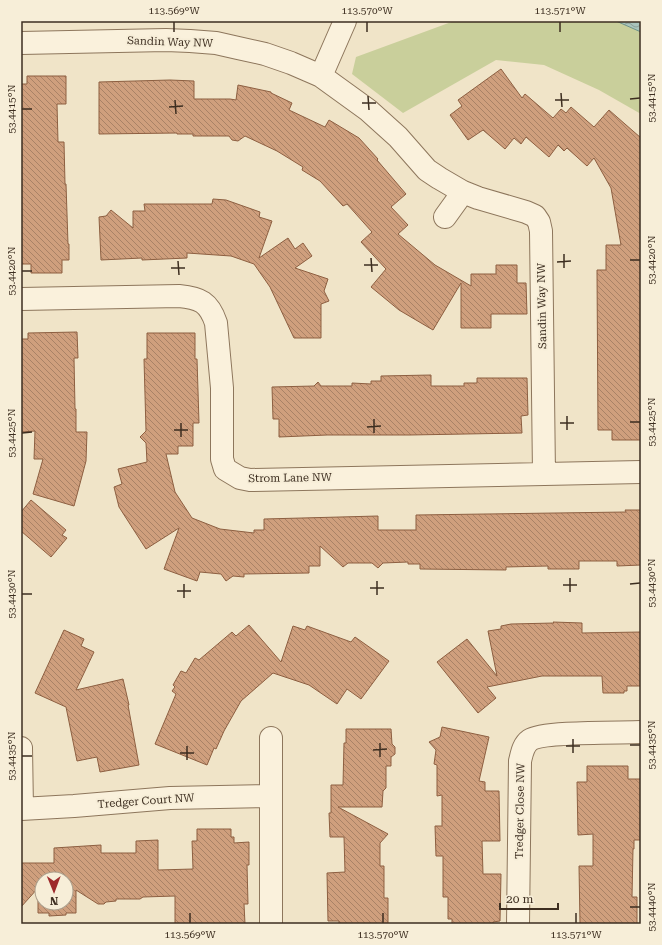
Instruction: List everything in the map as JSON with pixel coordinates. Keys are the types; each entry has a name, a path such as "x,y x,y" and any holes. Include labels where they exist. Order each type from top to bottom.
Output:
{"street":[{"path":"321,76 345,21"},
{"name":"Sandin Way NW","path":"21,42 166,40 216,43 265,54 321,76 384,123 427,170 450,186 478,198 535,216 539,222 541,231 544,474"},
{"path":"446,217 463,192"},
{"name":"Strom Lane NW","path":"21,299 179,296 200,300 208,306 216,323 222,388 222,459 225,469 240,478 250,480 641,472"},
{"name":"Tredger Close NW","path":"518,924 520,761 525,746 531,739 548,734 641,732"},
{"path":"271,738 271,924"},
{"name":"Tredger Court NW","path":"21,748 22,809 170,798 271,796"}],"green space":[{"path":"454,21 641,21 641,114 599,90 544,65 496,60 403,113 352,74 356,57"}],"water":[{"path":"616,21 641,21 641,32"}],"building":[{"path":"501,69 522,98 525,94 553,118 561,109 566,113 571,107 594,127 609,110 641,138 641,440 612,440 612,430 598,430 597,270 606,270 606,245 621,245 611,188 594,158 587,166 567,148 564,151 558,145 549,157 526,137 521,144 514,138 505,149 483,130 468,140 450,115 462,106 458,100"},
{"path":"27,76 66,76 66,104 57,104 58,142 64,142 69,244 69,260 62,260 62,273 31,273 31,264 21,264 21,84 27,84"},
{"path":"170,80 194,81 194,99 236,100 238,85 271,92 292,103 289,110 325,127 329,120 359,138 406,194 391,207 408,225 398,234 435,265 471,286 471,274 496,274 496,265 517,265 517,283 526,283 527,314 491,314 491,328 461,328 461,283 433,330 399,310 371,287 386,269 361,242 372,232 347,204 343,206 320,181 302,170 303,167 277,151 245,136 238,141 232,140 229,136 193,136 193,134 177,133 99,134 99,82"},
{"path":"213,199 226,200 260,212 259,217 272,221 259,258 288,238 295,249 303,243 312,256 295,268 328,279 324,291 329,301 321,304 321,338 294,338 270,287 254,264 231,256 187,253 187,258 101,260 99,217 106,216 111,210 133,228 133,211 145,211 144,204 212,204"},
{"path":"77,332 78,358 74,358 76,432 87,432 86,461 74,506 33,494 43,459 34,459 35,431 21,432 21,339 28,339 28,333"},
{"path":"147,333 195,333 199,423 193,423 193,446 178,446 178,454 166,454 175,492 192,518 220,529 254,533 254,530 264,530 264,519 378,516 378,530 416,530 416,515 626,512 625,510 641,510 641,565 617,566 617,561 579,561 579,569 548,569 548,566 506,567 506,570 420,569 420,564 408,564 408,562 383,563 378,568 372,563 348,563 343,567 320,546 320,566 309,566 309,573 244,574 244,577 233,576 226,581 221,574 200,572 197,581 164,569 179,528 146,549 119,507 114,487 122,484 118,469 147,462 146,443 140,437 146,431 144,359 147,359"},
{"path":"431,375 431,386 464,386 464,383 477,383 477,378 527,378 528,415 521,416 522,433 327,435 279,437 279,419 273,419 272,387 314,386 318,382 321,386 352,386 352,383 371,384 371,381 381,381 381,376"},
{"path":"31,500 66,530 62,535 67,538 51,557 21,531 21,512"},
{"path":"553,622 582,623 582,633 641,632 641,686 627,686 627,691 624,691 624,693 603,693 602,676 542,676 487,687 496,698 478,713 437,662 467,639 497,676 488,631 501,629 501,626 511,624 554,623"},
{"path":"249,625 281,662 293,626 305,630 307,626 351,642 355,637 389,661 361,699 347,689 337,704 309,685 273,673 241,701 224,731 216,749 214,748 207,765 155,744 176,694 172,691 175,687 173,685 181,671 186,673 195,658 199,660 232,632 236,636"},
{"path":"64,630 84,639 81,646 94,652 76,690 123,679 139,765 100,772 97,757 77,761 66,707 35,693"},
{"path":"442,727 489,737 479,781 485,782 485,791 499,791 500,841 482,841 483,874 501,874 500,921 493,922 493,924 452,924 452,919 448,919 448,897 443,897 443,856 436,856 435,826 442,826 442,795 437,796 437,765 434,764 436,750 429,742 440,737"},
{"path":"346,729 391,729 392,744 395,747 395,754 391,757 391,766 386,766 386,788 383,791 382,807 338,807 388,834 380,843 380,866 384,866 384,898 388,898 388,924 339,924 339,921 328,921 327,873 345,872 344,837 330,837 329,813 331,813 331,785 343,785 344,743 346,743"},
{"path":"587,766 628,766 628,779 641,779 641,840 634,840 633,849 632,897 637,897 637,924 580,924 579,866 593,866 593,834 578,835 577,782 587,782"},
{"path":"197,829 231,829 231,837 234,837 234,843 249,842 249,865 247,865 248,904 244,904 245,924 175,924 175,896 143,897 140,899 116,899 116,901 98,904 76,890 76,913 49,916 49,913 38,913 38,911 74,911 74,871 34,871 34,892 21,907 21,863 54,863 54,848 101,845 101,853 136,853 136,841 158,840 158,870 193,869 192,841 197,841"}]}
